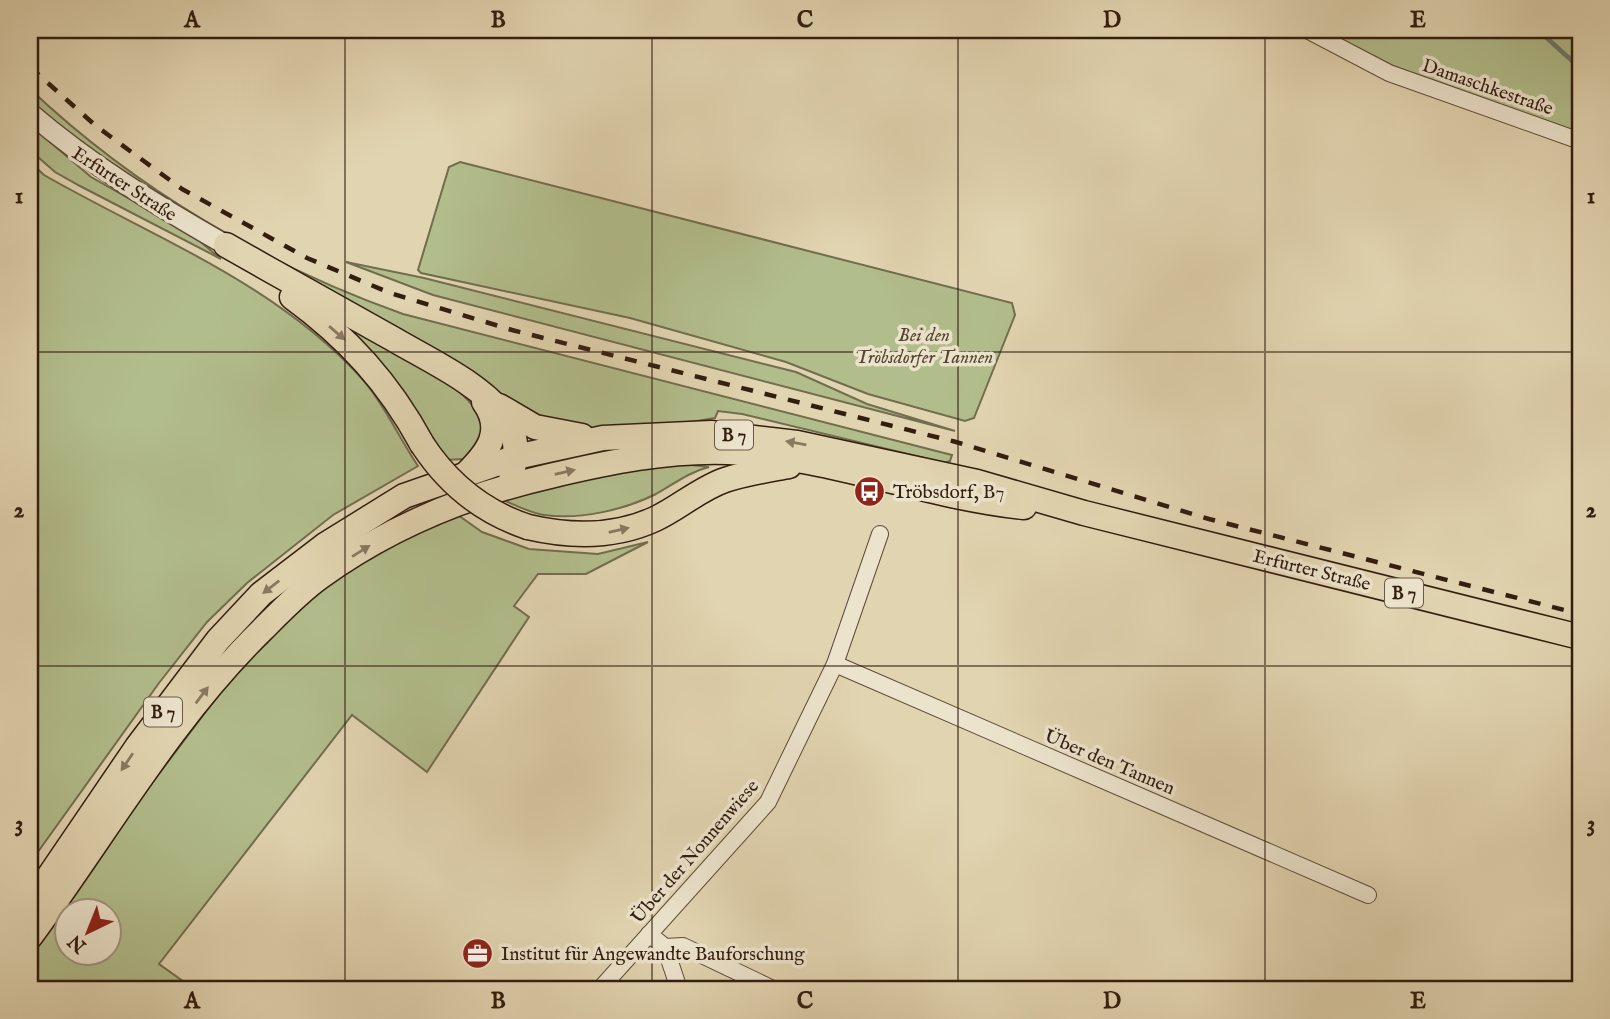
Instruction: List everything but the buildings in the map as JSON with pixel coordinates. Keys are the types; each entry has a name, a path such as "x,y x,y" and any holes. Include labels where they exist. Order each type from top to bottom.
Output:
{"main road":[{"path":"226,245 432,361 535,427 603,438"},
{"name":"B 7","path":"226,245 311,310 360,353 396,398 422,444 454,484 478,503 528,527 572,535 601,534 629,528 654,520 726,480 808,463"},
{"path":"475,390 507,419 514,437 516,457 512,470 499,487"},
{"path":"466,474 488,450 493,440 493,423 488,407 475,390"},
{"name":"Erfurter Straße","path":"603,438 711,433 797,443 977,482 1084,513 1580,637"},
{"name":"B 7","path":"30,904 137,747 218,640 261,594 367,517 404,496 516,457 603,438"},
{"name":"B 7","path":"30,937 149,765 222,669 318,577 370,545 452,503 499,487 629,457 678,452 751,454 808,463"},
{"name":"Erfurter Straße","path":"808,463 984,503 1084,513"}],"street":[{"name":"Damaschkestraße","path":"1307,30 1389,73 1580,141"},
{"name":"Erfurter Straße","path":"30,113 74,150 129,189 226,245"},
{"name":"Über der Nonnenwiese","path":"600,989 768,802 835,664 880,534"},
{"name":"Über den Tannen","path":"835,664 1368,895"},
{"path":"649,934 664,947 679,989"},
{"path":"664,947 683,946 774,989"}],"green space":[{"path":"1323,30 1580,30 1580,133 1393,66"},
{"path":"30,89 114,159 204,221 252,248 352,294 403,314 952,455 950,461 945,463 742,414 718,411 715,418 654,427 592,429 551,426 174,208 41,114 30,103"},
{"path":"30,125 91,177 190,233 221,259 55,172 30,150"},
{"path":"30,162 44,175 213,265 293,317 330,347 364,381 418,466 333,515 247,583 207,622 159,683 30,863"},
{"name":"Bei den Tröbsdorfer Tannen","path":"460,162 1012,303 1015,315 974,418 965,421 868,394 786,362 630,318 421,273 418,270 449,167"},
{"path":"346,262 424,278 796,372 867,404 955,431 433,295"},
{"path":"357,329 436,373 475,409 484,435 464,459 445,460 351,337"},
{"path":"674,463 709,467 688,475 643,500 587,515 544,515 498,498 576,479"},
{"path":"451,510 482,532 529,549 598,554 648,542 586,574 538,574 514,606 529,617 427,772 352,715 159,964 194,989 30,989 30,944 52,915 52,967 122,967 122,897 66,897 242,664 331,579"}],"waterway":[{"path":"1538,30 1580,68"}],"railway":[{"path":"30,67 96,126 182,189 307,258 390,293 512,330 956,442 1209,519 1580,614"}],"place":[{"name":"Tröbsdorf, B7","path":"870,491"},
{"name":"Institut für Angewandte Bauforschung","path":"478,953"}]}
